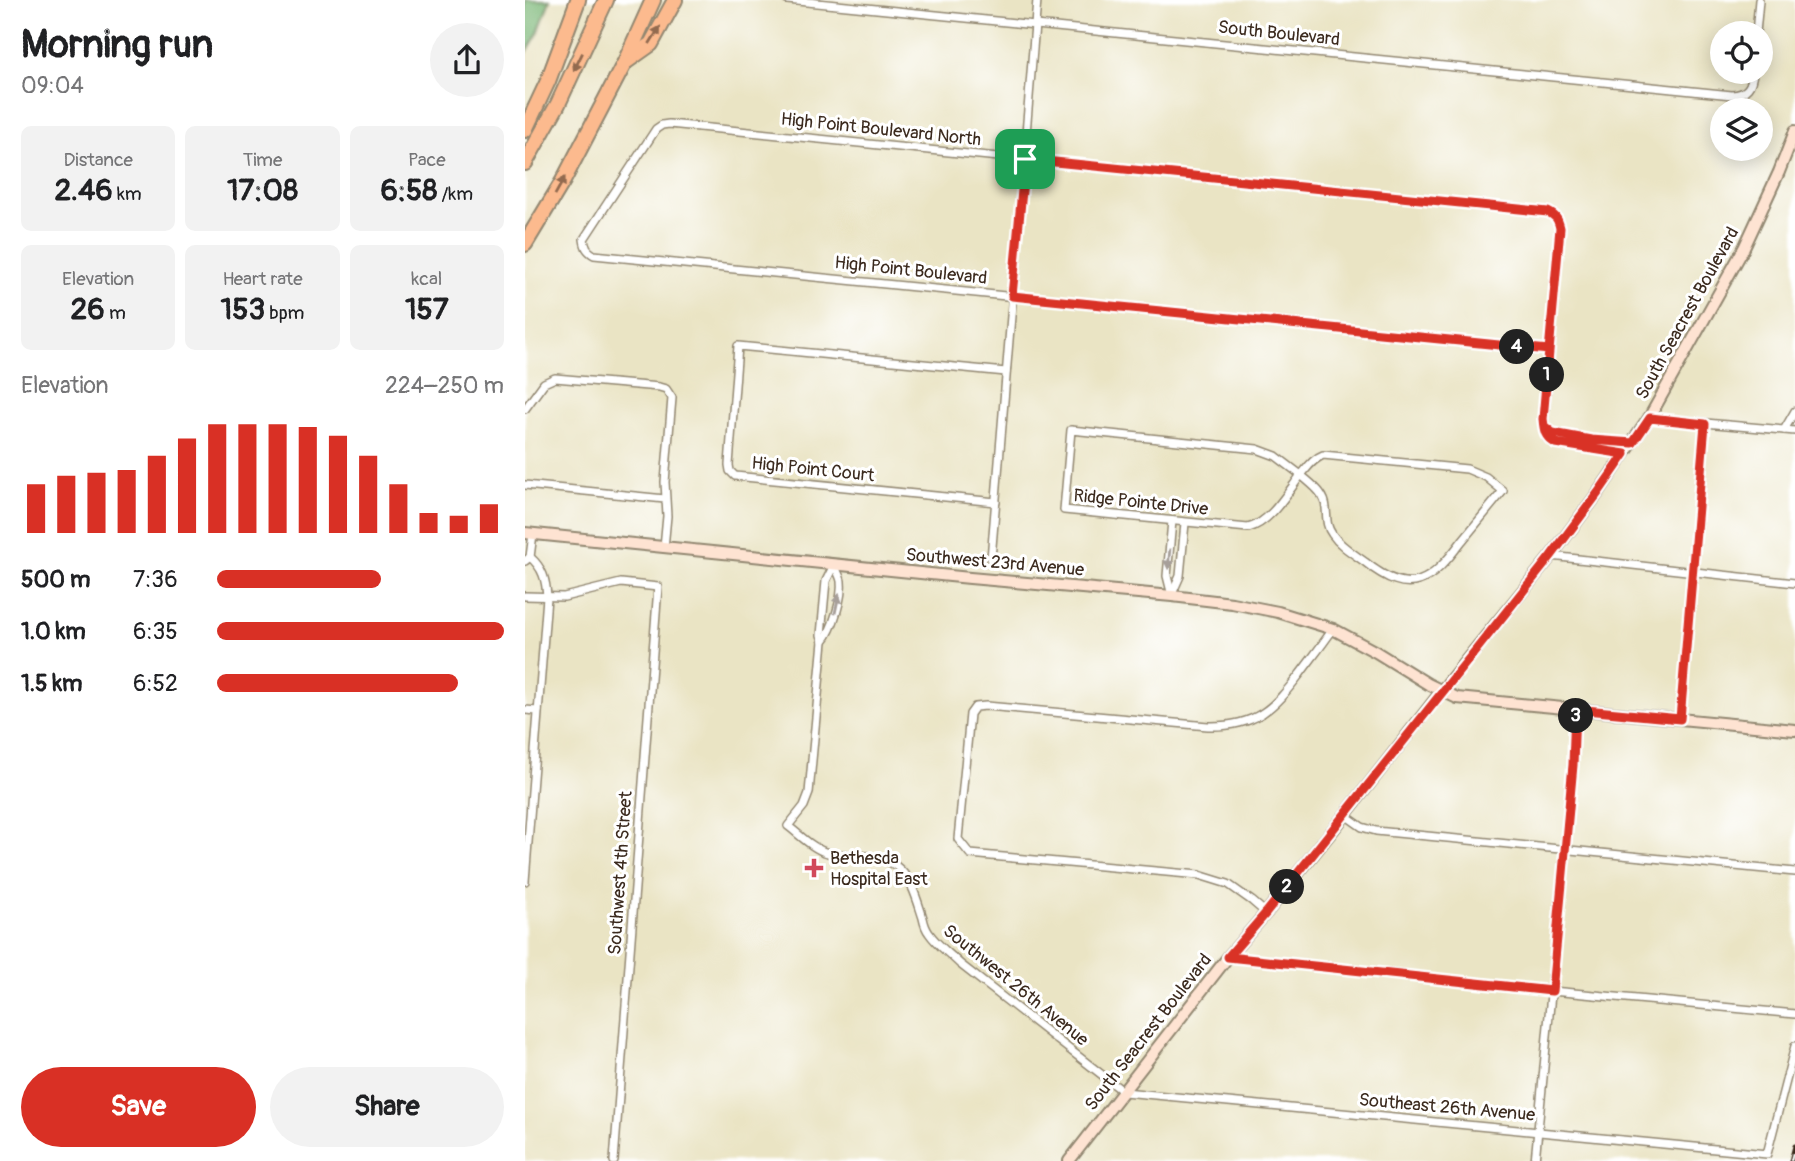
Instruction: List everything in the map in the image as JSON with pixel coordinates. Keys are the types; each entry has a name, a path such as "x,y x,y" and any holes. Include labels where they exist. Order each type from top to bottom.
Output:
{"highway":[{"path":"525,130 548,81 577,0"},
{"path":"525,163 558,104 606,0"},
{"path":"525,244 563,181 625,62 653,0"},
{"path":"625,62 652,44 675,0"}],"street":[{"name":"South Boulevard","path":"787,0 1732,95 1745,92 1751,84"},
{"path":"991,559 1037,0"},
{"path":"1757,21 1759,0"},
{"name":"High Point Boulevard North","path":"662,125 1548,212 1555,215 1560,228 1544,426"},
{"name":"High Point Boulevard","path":"662,125 656,129 586,233 584,239 588,252 594,255 1549,350"},
{"name":"South Seacrest Boulevard","path":"1075,1159 1228,957 1345,815 1598,493 1650,418 1744,248 1795,131"},
{"name":"High Point Court","path":"996,502 735,476 729,465 738,346 1006,372"},
{"path":"525,409 544,383 555,377 666,389 672,398 664,548"},
{"path":"1784,430 1795,411"},
{"path":"1650,418 1795,432"},
{"path":"1680,719 1705,424"},
{"path":"1544,426 1553,433 1591,440 1633,443"},
{"path":"1544,426 1547,438 1555,443 1625,454"},
{"name":"Ridge Pointe Drive","path":"1301,475 1276,456 1257,449 1071,430 1064,510 1241,528 1255,526 1267,518 1301,475 1312,462 1323,455 1467,469 1480,474 1503,491 1440,569 1424,579 1405,582 1382,575 1333,536 1327,523 1327,509 1322,495 1301,475"},
{"path":"525,485 665,499"},
{"path":"1172,522 1167,576 1172,596"},
{"path":"1172,596 1180,576 1185,523"},
{"path":"525,881 527,820 547,597 545,578 538,564 528,559 529,533"},
{"name":"Southwest 23rd Avenue","path":"529,533 1225,602 1301,618 1333,629 1457,698 1795,730"},
{"path":"1551,556 1795,583"},
{"name":"Southwest 26th Avenue","path":"823,641 829,635 839,603 841,581 834,565"},
{"name":"Southwest 26th Avenue","path":"834,565 826,581 809,793 804,806 787,826 817,849 829,853 881,858 898,868 904,873 915,894 927,932 942,947 1124,1092"},
{"name":"Southwest 4th Street","path":"547,597 564,597 621,583 658,587 614,1161"},
{"path":"525,596 547,597"},
{"path":"1266,913 1228,884 1199,875 970,854 958,839 970,714 975,707 986,706 1208,726 1235,725 1271,708 1333,629"},
{"path":"1535,1161 1573,765 1575,709"},
{"path":"525,710 538,711"},
{"path":"1345,815 1362,827 1376,831 1795,872"},
{"path":"1228,957 1795,1014"},
{"name":"Southeast 26th Avenue","path":"1124,1092 1767,1154 1795,1046"}],"green space":[{"path":"525,0 550,0 538,33 525,55"}],"railway":[{"path":"1791,1161 1795,1146"}],"place":[{"name":"Bethesda Hospital East","path":"814,868"}],"route":[{"path":"1025,159 1012,296 1549,350 1543,419 1544,426 1553,433 1591,440 1633,443 1650,418 1705,424 1680,719 1575,709 1573,765 1552,991 1228,957 1551,556 1625,454 1555,443 1547,438 1545,432 1544,426 1543,419 1560,228 1559,221 1555,215 1548,212 1025,159"}]}
